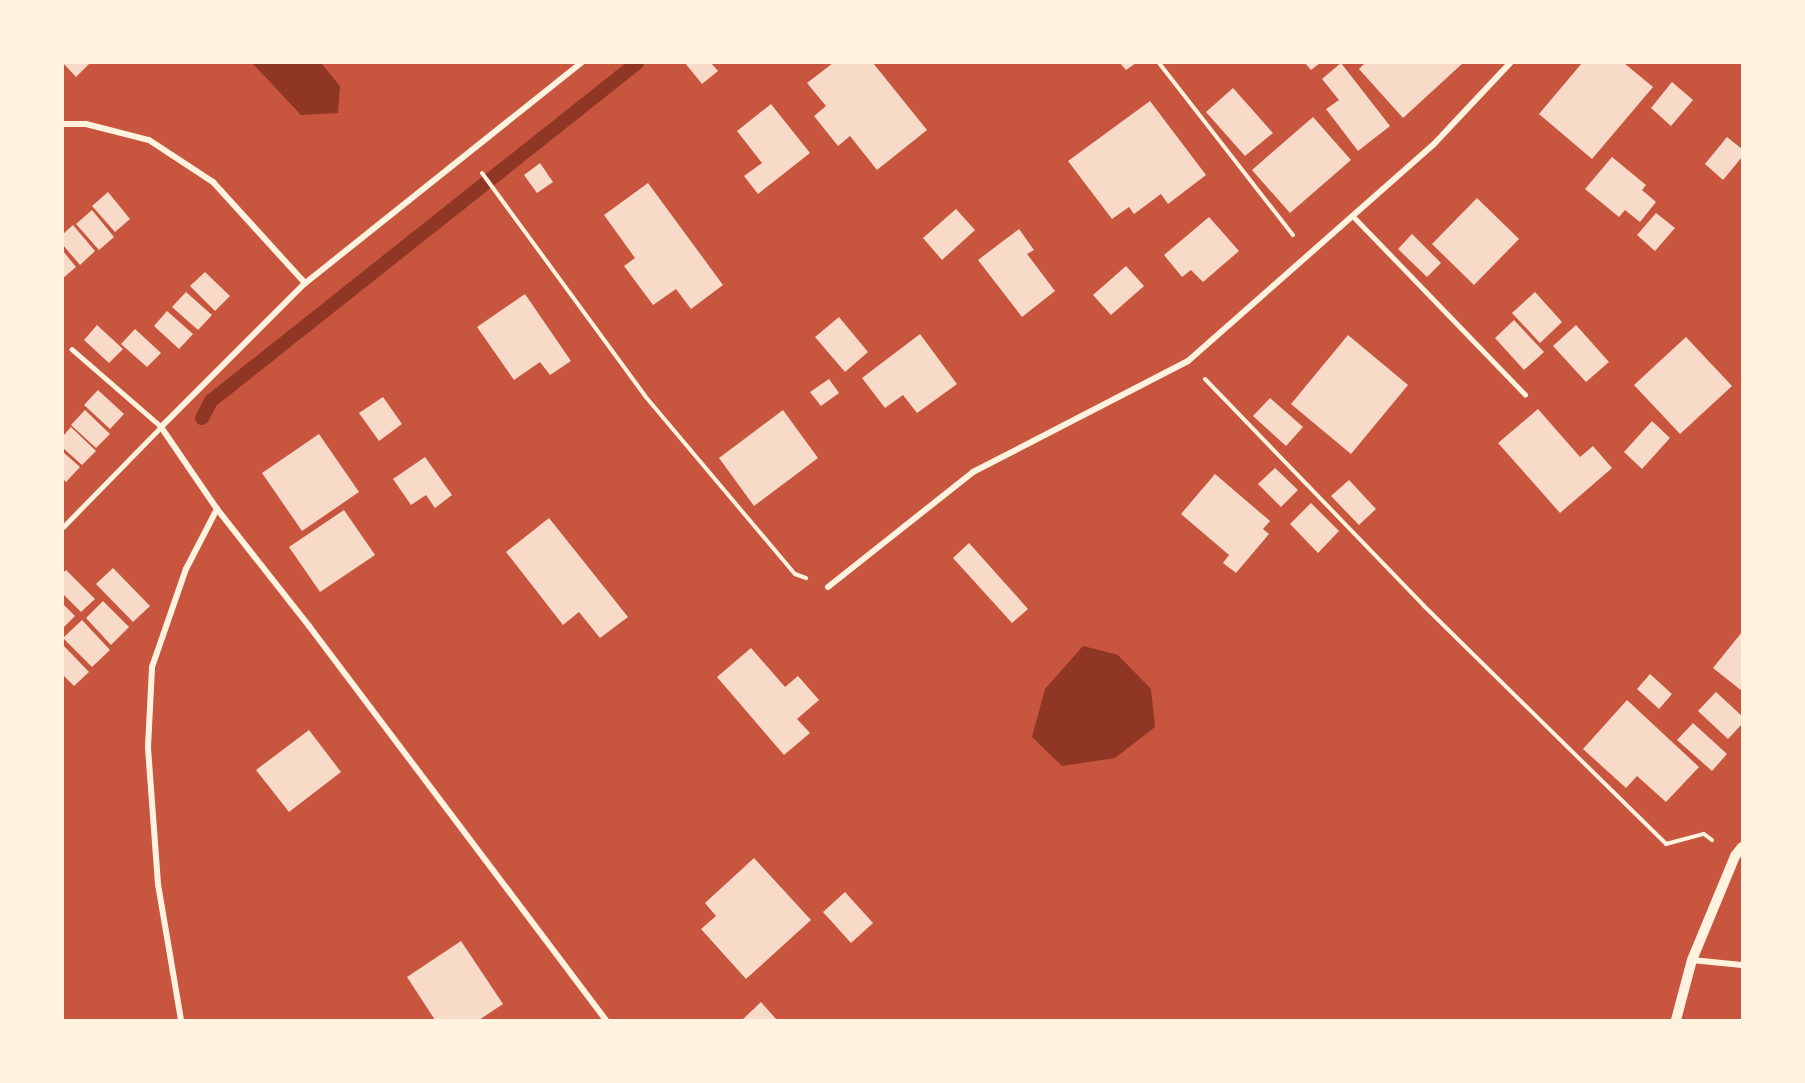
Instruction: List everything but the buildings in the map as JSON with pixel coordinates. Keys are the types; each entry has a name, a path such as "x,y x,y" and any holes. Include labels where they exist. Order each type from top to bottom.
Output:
{"street":[{"path":"581,63 305,283 161,428 217,509 309,626 606,1020"},
{"path":"828,587 973,472 1188,361 1434,144 1510,63"},
{"path":"63,124 86,124 150,140 213,182 305,283"},
{"path":"181,1020 158,884 148,747 152,667 186,569 217,509"},
{"path":"1676,1020 1692,960 1735,856 1742,847"},
{"path":"1692,960 1742,965"}],"lane":[{"path":"1353,216 1525,394"},
{"path":"63,527 161,428 72,350"}],"path":[{"path":"1159,63 1308,256"},
{"path":"482,172 645,396 795,574 828,587"},
{"path":"1188,361 1423,605 1666,844 1704,834 1735,856"}],"shaded area":[{"path":"252,63 321,63 340,86 338,113 301,115"},
{"path":"1083,646 1118,655 1151,689 1155,727 1115,758 1062,766 1032,737 1045,689"}],"waterway":[{"path":"202,418 211,401 637,63"}]}
